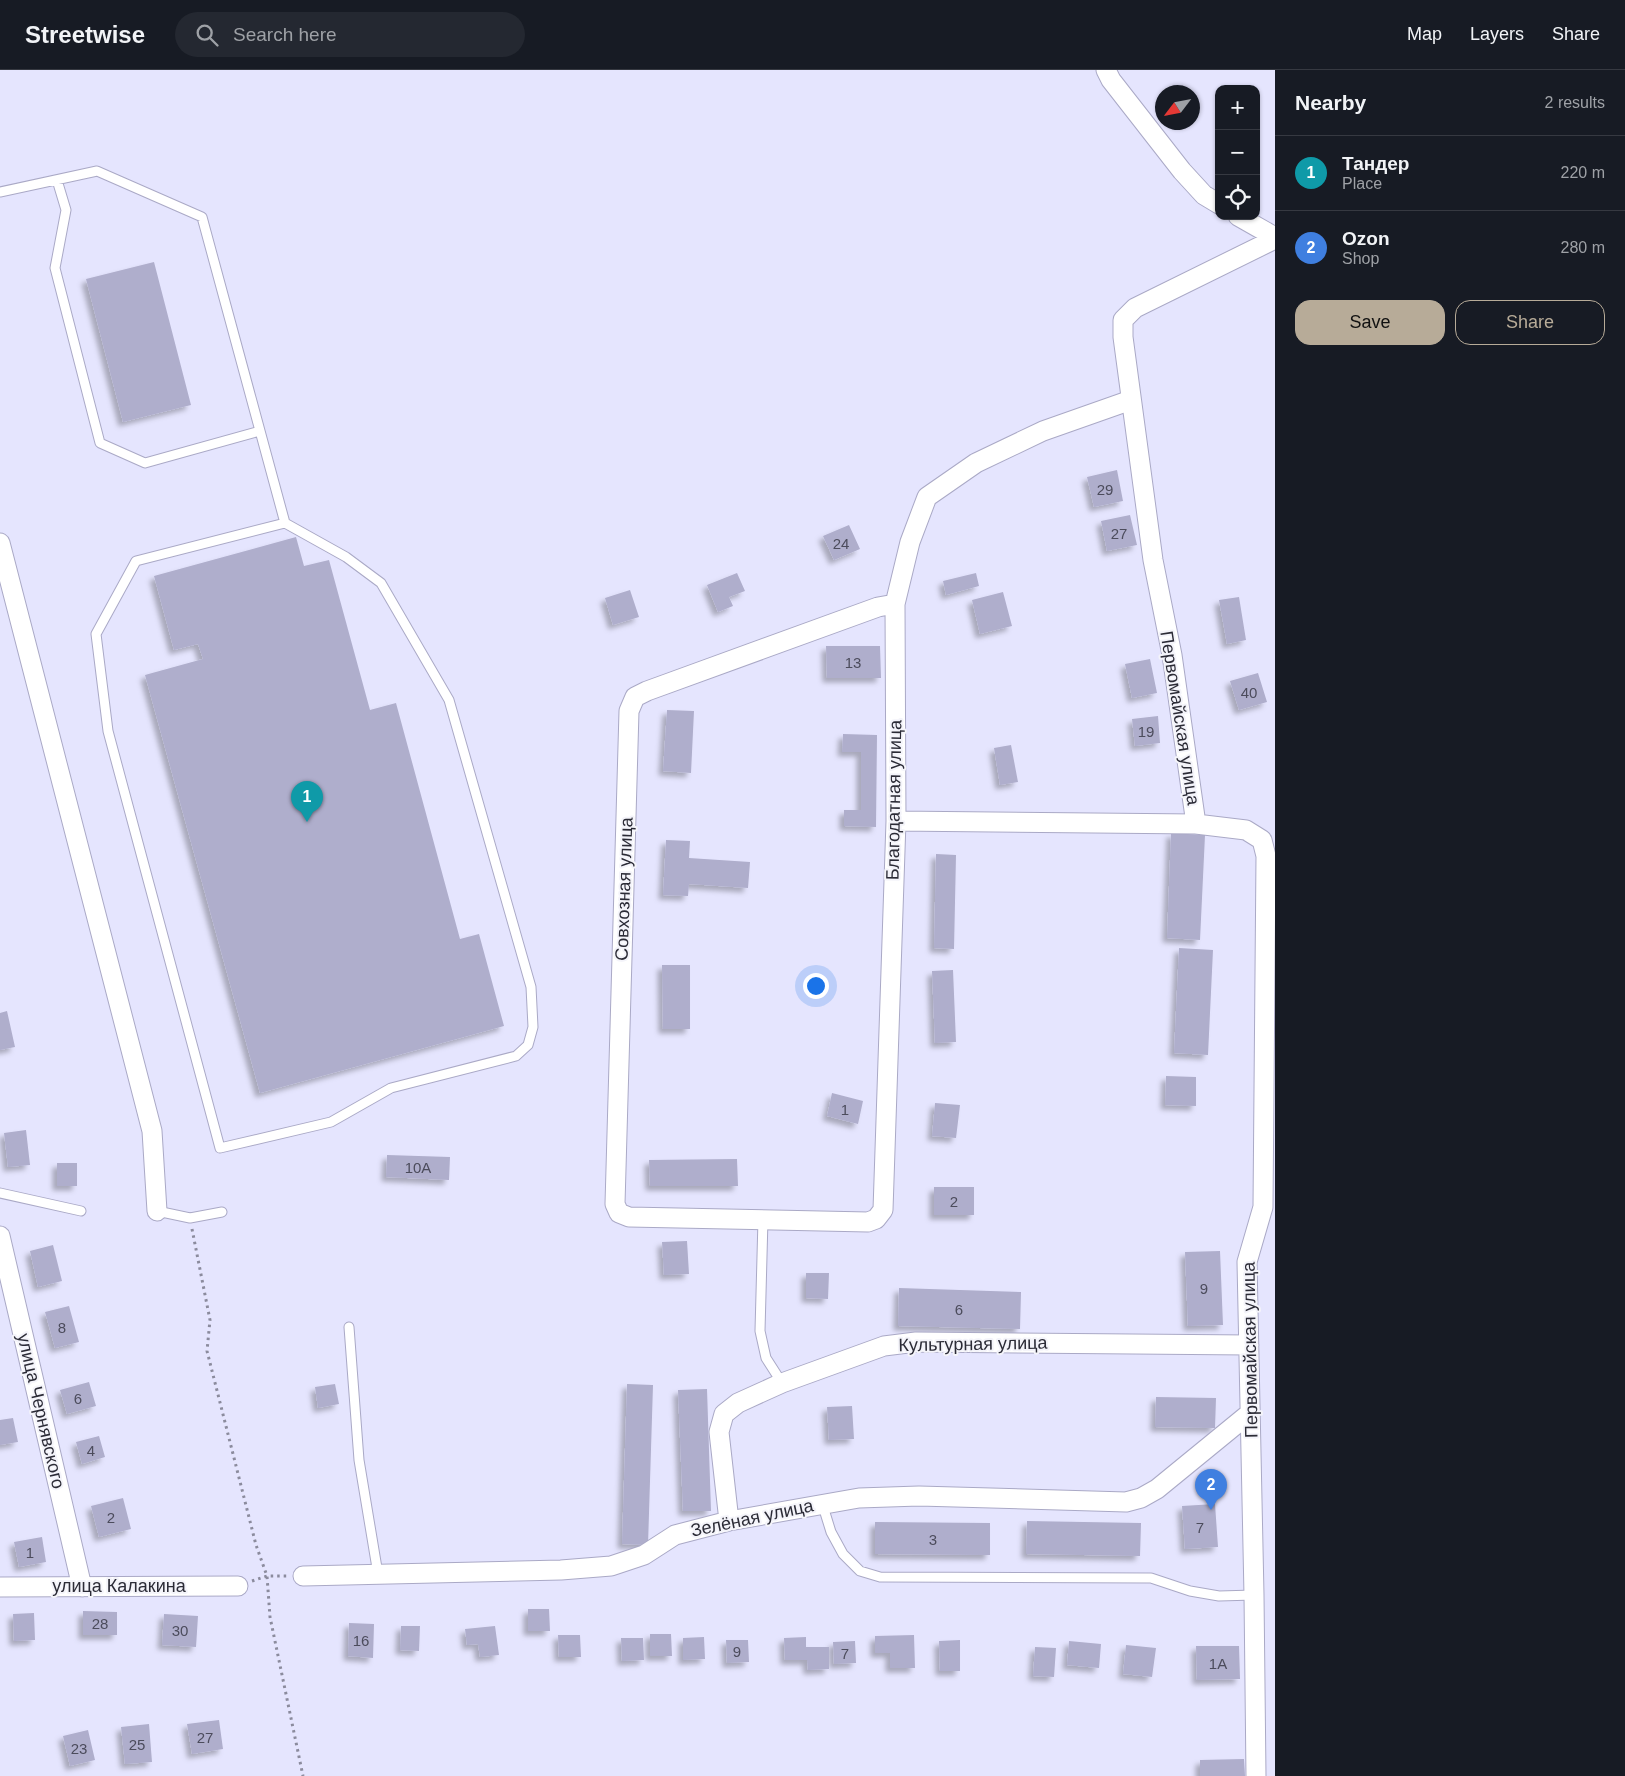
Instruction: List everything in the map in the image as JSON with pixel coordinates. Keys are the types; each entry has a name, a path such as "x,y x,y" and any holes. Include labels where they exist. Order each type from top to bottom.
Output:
{"street":[{"path":"1106,70 1111,80 1182,171 1204,195 1215,202"},
{"path":"1245,220 1275,238"},
{"name":"Первомайская улица","path":"1256,1776 1247,1262 1269,1207 1266,856 1262,840 1246,830 1196,824 1172,655 1153,560 1123,337 1123,320 1135,308 1275,238"},
{"name":"Благодатная улица","path":"763,1219 868,1222 876,1219 883,1210 896,821 895,604 910,542 928,497 976,463 1043,431 1131,400"},
{"path":"0,543 6,589 152,1130 157,1211"},
{"name":"Совхозная улица","path":"763,1219 629,1217 619,1213 615,1204 628,711 635,697 648,691 878,607 895,604"},
{"path":"896,821 1196,824"},
{"name":"улица Чернявского","path":"0,1236 82,1586"},
{"name":"Культурная улица","path":"729,1521 719,1432 724,1414 738,1404 782,1383 884,1346 916,1342 1249,1345"},
{"path":"822,1504 859,1498 919,1496 1126,1502 1142,1498 1157,1489 1250,1413"},
{"name":"Зелёная улица","path":"303,1576 551,1570 611,1566 644,1555 675,1535 729,1521 822,1504"},
{"name":"улица Калакина","path":"0,1587 238,1586"}],"lane":[{"path":"0,192 97,171 202,217 285,522 346,557 381,583 449,700 531,987 534,1026 528,1045 516,1056 390,1088 331,1122 220,1148 108,731 96,634 136,561 285,522"},
{"path":"58,180 66,210 55,268 100,443 145,463 260,431"},
{"path":"0,1193 81,1211"},
{"path":"157,1211 190,1218 222,1212"},
{"path":"763,1219 760,1331 766,1358 782,1383"},
{"path":"349,1327 359,1460 378,1574"},
{"name":"Зелёная улица","path":"822,1504 831,1532 843,1554 860,1570 880,1577 1151,1578 1190,1591 1218,1596 1254,1595"}],"path":[{"path":"190,1218 210,1320 207,1351 256,1545 267,1576 270,1617 303,1776"},
{"path":"238,1586 267,1576 303,1576"}],"building":[{"path":"154,262 191,405 123,422 86,279"},
{"path":"1117,470 1123,501 1094,507 1087,477"},
{"path":"1130,515 1137,545 1107,551 1101,521"},
{"path":"849,525 860,549 834,560 823,536"},
{"path":"296,537 304,566 329,560 370,710 396,703 460,939 479,934 504,1026 260,1093 145,675 203,659 198,644 174,650 154,576"},
{"path":"737,573 745,591 729,597 733,606 718,612 707,585"},
{"path":"976,573 979,586 946,595 943,581"},
{"path":"630,590 639,617 613,625 605,598"},
{"path":"1003,592 1012,626 980,634 972,600"},
{"path":"1239,597 1246,640 1227,644 1219,600"},
{"path":"826,646 880,646 881,678 827,678"},
{"path":"1150,659 1157,693 1132,698 1125,664"},
{"path":"1258,673 1267,702 1239,710 1230,681"},
{"path":"667,710 694,711 691,773 663,771"},
{"path":"1158,716 1160,743 1135,746 1132,719"},
{"path":"843,734 877,735 876,827 844,826 844,810 861,810 861,752 842,752"},
{"path":"1011,745 1018,782 1000,785 994,748"},
{"path":"1171,833 1205,835 1200,940 1167,938"},
{"path":"666,840 690,841 689,858 750,862 748,888 689,884 688,896 663,895"},
{"path":"936,854 956,855 954,949 934,948"},
{"path":"1179,948 1213,950 1208,1055 1174,1053"},
{"path":"662,965 690,965 690,1029 663,1029"},
{"path":"953,970 956,1042 935,1043 932,971"},
{"path":"7,1011 15,1047 0,1050 0,1013"},
{"path":"1166,1076 1196,1077 1196,1106 1165,1105"},
{"path":"832,1093 863,1101 858,1124 827,1116"},
{"path":"935,1103 960,1105 956,1138 932,1136"},
{"path":"26,1130 30,1165 8,1167 4,1133"},
{"path":"387,1155 450,1157 449,1180 386,1177"},
{"path":"737,1159 738,1186 650,1186 649,1160"},
{"path":"57,1163 77,1163 77,1186 57,1186"},
{"path":"934,1187 974,1187 974,1215 934,1215"},
{"path":"687,1241 689,1274 664,1275 662,1242"},
{"path":"53,1245 62,1281 38,1287 30,1251"},
{"path":"1220,1251 1223,1325 1188,1326 1185,1252"},
{"path":"806,1273 829,1273 828,1299 806,1298"},
{"path":"899,1288 1021,1292 1020,1329 898,1326"},
{"path":"69,1306 79,1342 55,1348 45,1312"},
{"path":"89,1382 96,1406 67,1414 60,1390"},
{"path":"335,1384 339,1404 318,1408 315,1387"},
{"path":"627,1384 653,1385 648,1545 622,1544"},
{"path":"707,1389 711,1511 683,1511 678,1390"},
{"path":"1156,1397 1216,1398 1215,1428 1155,1427"},
{"path":"852,1406 854,1439 829,1440 827,1407"},
{"path":"13,1418 18,1442 0,1445 0,1420"},
{"path":"99,1436 105,1457 82,1464 76,1442"},
{"path":"123,1498 131,1529 99,1537 91,1506"},
{"path":"1215,1504 1218,1547 1185,1549 1182,1506"},
{"path":"1027,1521 1141,1523 1140,1556 1026,1554"},
{"path":"875,1522 990,1523 990,1555 875,1554"},
{"path":"42,1537 46,1562 19,1567 14,1542"},
{"path":"528,1609 549,1609 550,1631 528,1631"},
{"path":"83,1611 117,1612 117,1635 83,1635"},
{"path":"34,1613 35,1640 14,1641 13,1614"},
{"path":"164,1614 198,1616 196,1647 162,1645"},
{"path":"349,1623 374,1624 373,1658 348,1656"},
{"path":"401,1626 420,1626 419,1651 400,1650"},
{"path":"495,1626 499,1655 480,1657 478,1644 467,1645 465,1629"},
{"path":"650,1634 671,1634 672,1656 650,1656"},
{"path":"558,1635 580,1635 581,1657 559,1657"},
{"path":"914,1635 915,1668 890,1668 890,1653 875,1653 875,1636"},
{"path":"704,1637 705,1659 683,1660 683,1638"},
{"path":"806,1637 806,1647 829,1647 829,1669 808,1670 807,1660 785,1660 784,1638"},
{"path":"621,1638 643,1638 644,1660 622,1661"},
{"path":"726,1640 748,1640 749,1662 727,1663"},
{"path":"960,1640 960,1671 940,1671 939,1641"},
{"path":"855,1641 856,1663 834,1664 833,1642"},
{"path":"1069,1641 1101,1644 1099,1668 1067,1665"},
{"path":"1126,1645 1156,1648 1152,1677 1123,1674"},
{"path":"1196,1646 1239,1646 1240,1679 1197,1680"},
{"path":"1035,1647 1056,1648 1054,1677 1033,1676"},
{"path":"219,1720 223,1749 192,1754 187,1724"},
{"path":"149,1724 152,1762 125,1764 121,1727"},
{"path":"88,1730 95,1760 70,1766 63,1736"},
{"path":"1244,1759 1245,1776 1200,1776 1200,1760"}],"place":[{"name":"Тандер","path":"307,822"},
{"name":"Ozon","path":"1211,1510"}]}
